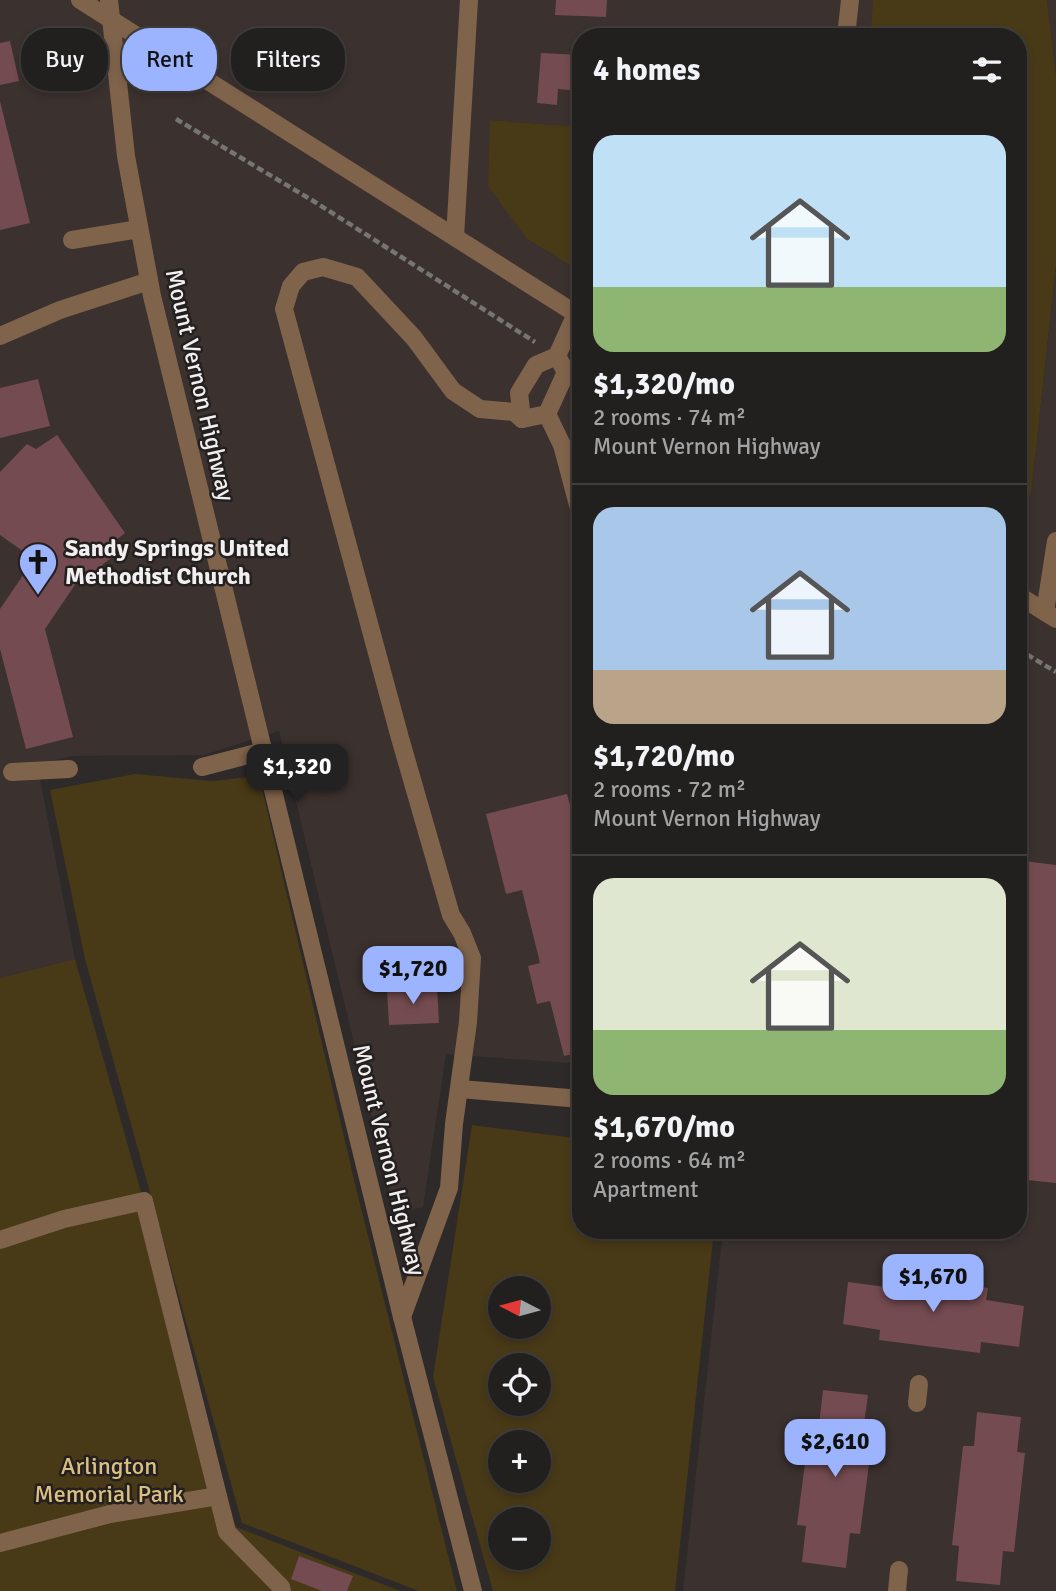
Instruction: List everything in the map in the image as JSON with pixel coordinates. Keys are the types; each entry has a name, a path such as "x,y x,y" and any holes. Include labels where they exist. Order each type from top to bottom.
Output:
{"street":[{"path":"80,0 110,9 572,311"},
{"path":"455,237 469,0"},
{"path":"847,28 850,0"},
{"name":"Mount Vernon Highway","path":"110,9 126,156 149,281 402,1317 473,1591"},
{"path":"72,240 139,229"},
{"path":"402,1317 449,1188 468,1023 472,958 451,915 396,725 287,322 284,309 291,286 303,272 323,267 357,277 414,338 453,391 480,409 514,412 522,419"},
{"path":"0,336 60,310 149,281"},
{"path":"522,419 519,393 536,365 557,356 572,327"},
{"path":"557,356 565,372 547,414 562,445 572,482"},
{"path":"522,419 547,414"},
{"path":"1027,601 1050,615 1056,541"},
{"path":"202,767 264,751"},
{"path":"12,772 69,769"},
{"path":"460,1089 572,1098"},
{"path":"0,1240 64,1219 145,1201 227,1532 282,1591"},
{"path":"917,1403 919,1384"},
{"path":"0,1543 110,1514 218,1496"},
{"path":"897,1591 899,1570"}],"path":[{"path":"176,119 315,202 557,356"},
{"path":"1027,654 1056,672"}],"shaded area":[{"path":"0,0 873,0 871,28 572,28 572,126 490,120 527,239 572,266 572,1063 446,1054 423,1207 395,1214 279,731 204,755 72,756 37,764 75,959 0,978"},
{"path":"1047,0 1056,0 1056,75"},
{"path":"1056,265 1056,1591 683,1591 722,1239 1027,1239 1027,497 1031,495"}],"green space":[{"path":"873,0 1047,0 1056,75 1056,265 1031,495 1027,497 1027,28 871,28"},
{"path":"490,120 572,126 572,266 527,239 488,186"},
{"path":"135,774 213,781 259,776 357,1192 457,1591 419,1591 242,1523 85,959 50,790"},
{"name":"Arlington Memorial Park","path":"75,959 236,1527 400,1591 0,1591 0,978"},
{"path":"472,1125 572,1138 572,1239 713,1239 675,1591 493,1591 433,1377"}],"building":[{"path":"556,0 607,0 606,17 555,15"},
{"path":"10,41 19,81 0,85 0,43"},
{"path":"541,53 572,55 572,90 558,89 557,105 537,103"},
{"path":"0,101 30,223 0,230"},
{"path":"38,379 50,426 0,438 0,388"},
{"name":"Sandy Springs United Methodist Church","path":"57,435 125,533 116,540 123,550 103,564 91,583 81,576 45,629 73,737 26,749 0,649 0,609 34,559 0,535 0,472 27,444 36,449"},
{"path":"567,794 572,814 572,1054 564,1056 550,1001 537,1004 528,966 540,963 522,890 506,894 486,814"},
{"path":"1027,861 1056,865 1056,1183 1027,1180"},
{"path":"437,987 439,1023 389,1025 387,989"},
{"path":"888,1275 988,1288 986,1300 1024,1306 1019,1347 981,1342 980,1353 879,1340 880,1330 843,1324 848,1282 886,1287"},
{"path":"823,1390 868,1395 863,1431 873,1433 860,1534 850,1533 846,1568 802,1562 806,1526 797,1525 810,1424 819,1425"},
{"path":"977,1412 1021,1417 1017,1452 1025,1453 1014,1552 1003,1551 1000,1585 956,1581 959,1546 952,1545 963,1446 974,1446"},
{"path":"299,1556 353,1576 347,1591 322,1591 291,1579"}],"place":[{"name":"Sandy Springs United Methodist Church","path":"38,596"}]}
